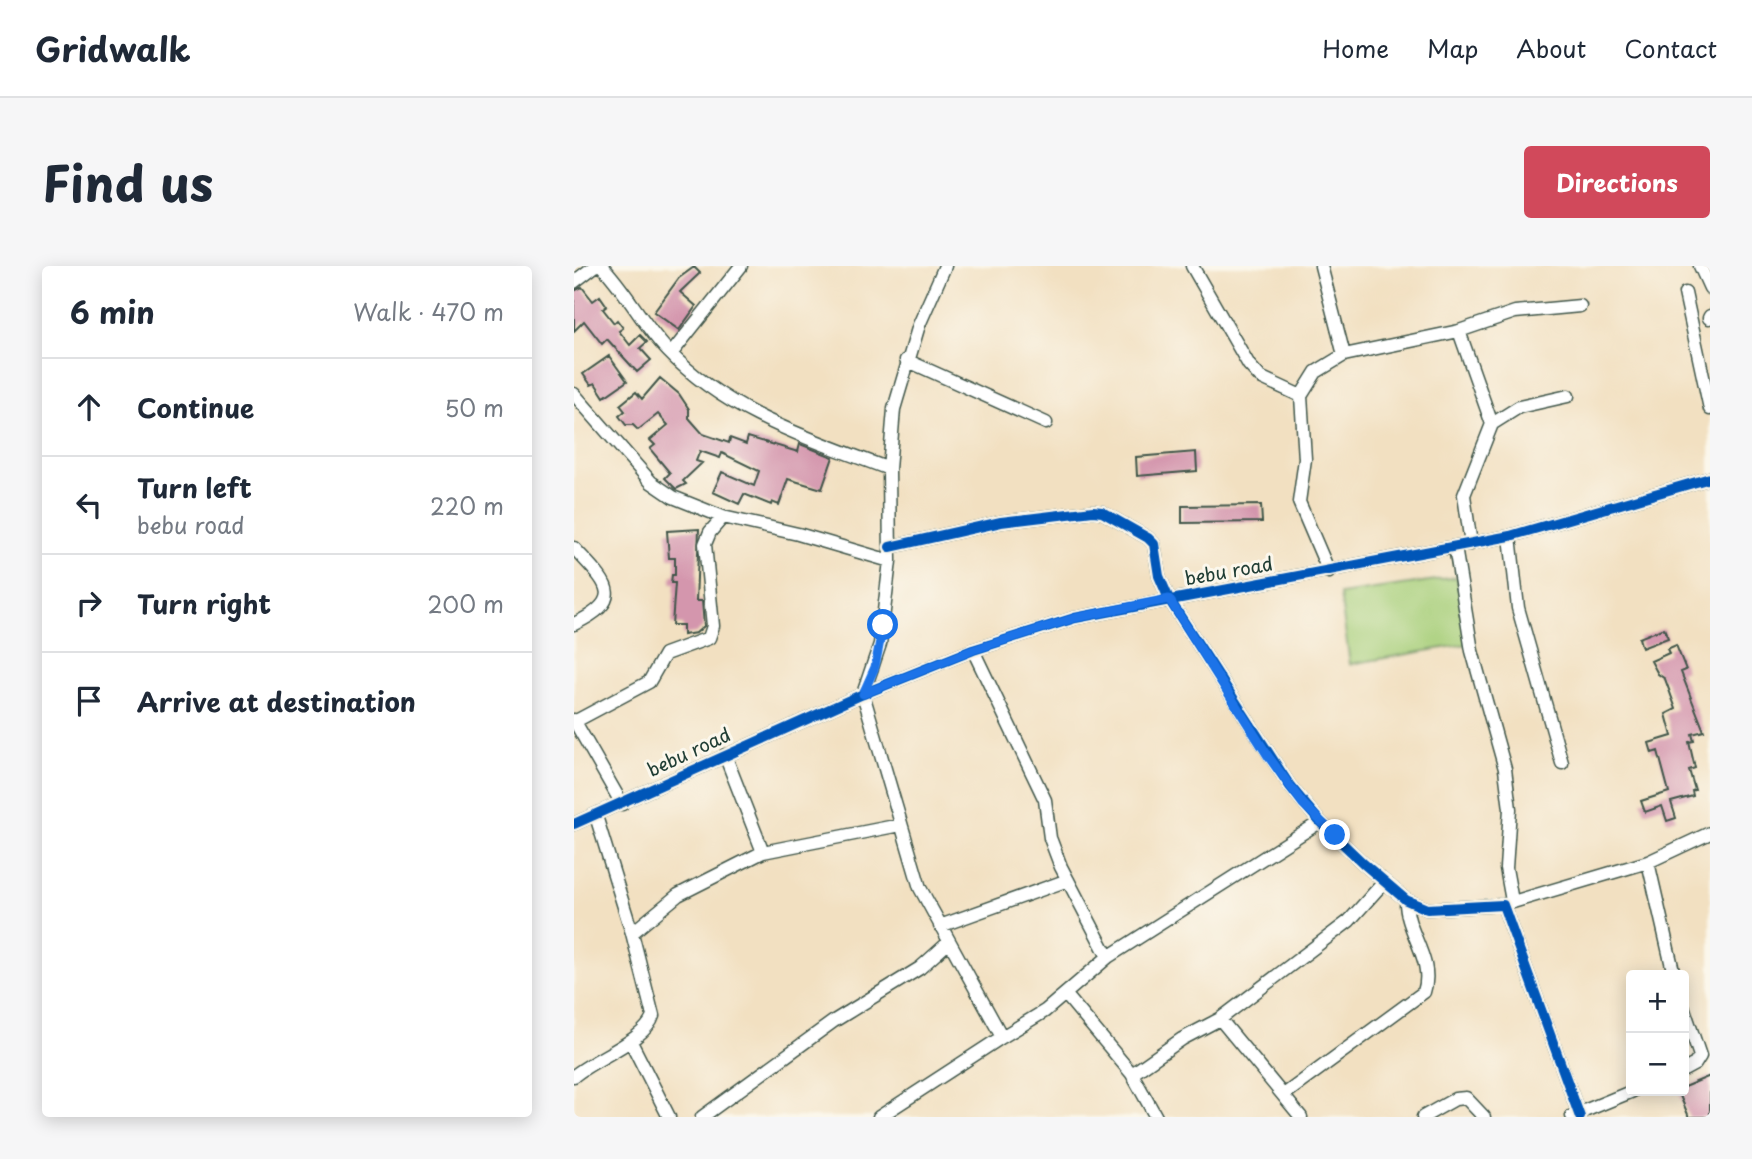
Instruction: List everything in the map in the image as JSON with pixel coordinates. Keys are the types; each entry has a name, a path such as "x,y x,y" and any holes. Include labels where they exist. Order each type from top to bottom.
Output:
{"street":[{"path":"574,282 595,266"},
{"path":"602,266 671,354 705,385 758,417 889,469"},
{"path":"671,354 741,266"},
{"path":"946,266 906,360 894,409 889,469 890,561 880,644 863,694 920,888 1002,1037"},
{"path":"1192,266 1250,365 1260,377 1301,396"},
{"path":"1321,266 1344,355"},
{"path":"1700,266 1710,288"},
{"path":"1685,293 1710,409"},
{"path":"1329,572 1299,502 1305,459 1301,396 1316,372 1344,355 1459,331 1515,312 1580,306"},
{"path":"1459,331 1492,424"},
{"path":"906,360 1046,423"},
{"path":"574,394 651,482 673,497 723,517 798,534 890,561"},
{"path":"1471,544 1464,495 1492,424 1518,407 1567,396"},
{"name":"bebu road","path":"574,824 863,694 973,650 1075,618 1510,536 1710,478"},
{"path":"890,547 1001,522 1102,512 1154,544 1159,576 1169,599 1268,756 1320,822 1406,900 1427,909 1508,903 1648,862 1710,833"},
{"path":"622,804 574,721 649,682 665,654 709,638 713,626 705,544 710,532 723,517"},
{"path":"1510,536 1518,608 1562,763"},
{"path":"1455,547 1472,651 1508,789 1508,903 1576,1116 1626,1094"},
{"path":"574,548 596,572 608,594 606,604 598,612 574,624"},
{"path":"973,650 1045,800 1050,838 1068,880 1108,957"},
{"path":"725,755 763,852"},
{"path":"574,1076 597,1058 631,1042 645,1030 653,1016 632,933 596,816"},
{"path":"879,1117 1066,995 1108,957 1320,822"},
{"path":"632,933 678,895 763,852 900,825"},
{"path":"1648,862 1673,970"},
{"path":"940,926 1068,880"},
{"path":"1132,1074 1182,1039 1220,1019 1349,921 1384,882"},
{"path":"1285,1094 1424,992 1427,983 1425,963 1405,915 1406,900"},
{"path":"702,1117 834,1021 920,968 948,942"},
{"path":"1066,995 1132,1074 1154,1116"},
{"path":"1220,1019 1285,1094 1301,1117"},
{"path":"1689,1024 1700,1056 1689,1067"},
{"path":"631,1042 669,1117"},
{"path":"1423,1117 1455,1099 1466,1098 1484,1117"}],"green space":[{"path":"1457,577 1467,644 1350,664 1340,594"}],"building":[{"path":"694,267 700,273 680,292 696,306 679,330 654,312 679,278"},
{"path":"582,287 593,301 600,296 607,306 603,309 614,323 617,320 623,328 619,331 630,345 640,335 647,342 640,348 651,360 637,372 607,339 602,344 584,321 574,331 574,291"},
{"path":"609,356 627,381 604,397 595,383 591,385 583,374"},
{"path":"660,378 679,394 689,409 689,418 703,434 729,443 730,438 746,444 748,437 798,452 800,444 833,457 822,489 788,479 779,505 772,502 771,505 744,494 739,504 713,492 722,472 754,486 759,471 722,453 720,458 700,451 696,461 702,463 683,481 686,484 676,489 665,478 670,473 650,449 655,445 650,440 668,425 658,414 638,430 633,425 626,425 619,416 625,411 620,405 636,392 642,399"},
{"path":"1196,452 1197,471 1137,476 1136,457"},
{"path":"1261,505 1262,522 1182,523 1182,506"},
{"path":"699,529 696,601 702,601 704,626 696,633 683,635 683,625 672,625 675,583 671,583 672,575 675,575 675,558 669,558 667,531"},
{"path":"1664,628 1668,638 1642,648 1639,638"},
{"path":"1676,645 1686,670 1681,672 1704,731 1692,734 1694,741 1689,742 1695,768 1689,770 1695,790 1692,791 1693,796 1671,802 1676,818 1667,821 1662,806 1645,812 1641,801 1669,792 1658,751 1652,753 1649,743 1672,736 1666,714 1676,709 1665,679 1658,674 1651,661 1669,653 1667,649"},
{"path":"1710,1076 1710,1117 1689,1117 1680,1096 1689,1096 1689,1085"}],"cycle path":[{"path":"574,824 863,694 973,650 1075,618 1510,536 1710,478"},
{"path":"890,547 1001,522 1093,511 1102,512 1148,538 1154,544 1159,576 1169,599 1290,786 1320,822 1406,900 1427,909 1503,905 1580,1117"}],"route":[{"path":"883,625 875,667 863,694 973,650 1075,618 1169,599 1268,756 1303,804 1335,835"}]}
